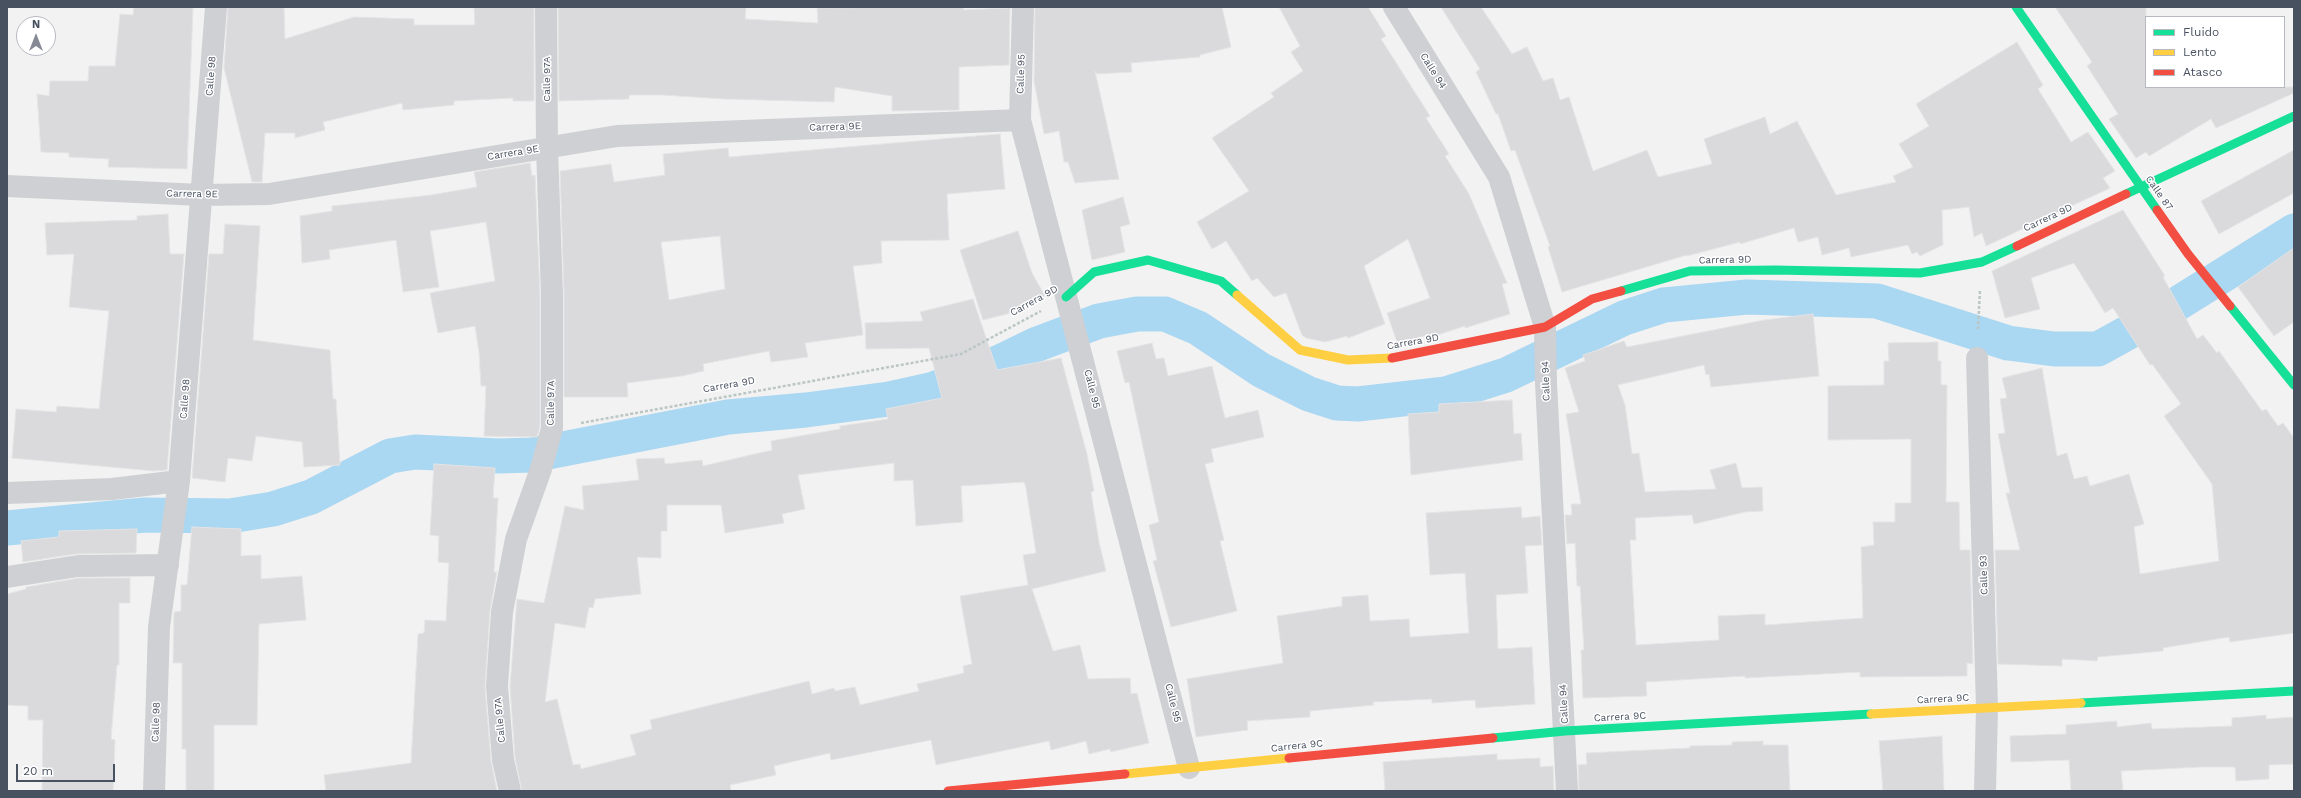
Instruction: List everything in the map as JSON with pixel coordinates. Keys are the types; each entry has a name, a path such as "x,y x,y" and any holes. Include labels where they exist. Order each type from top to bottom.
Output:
{"street":[{"name":"Calle 98","path":"154,791 159,627 179,483 216,7"},
{"name":"Calle 97A","path":"510,791 503,760 497,686 502,612 516,539 541,469 552,428 552,295 547,148 546,7"},
{"name":"Calle 95","path":"1023,7 1020,120 1081,349 1189,768"},
{"name":"Calle 94","path":"1394,7 1498,177 1545,331 1546,383 1567,791"},
{"name":"Calle 87","path":"2016,7 2188,254 2294,385"},
{"name":"Carrera 9D","path":"1067,301 1094,272 1148,260 1221,281 1300,350 1348,360 1395,358 1545,331 1592,299 1690,271 1774,270 1920,273 1982,262 2141,186 2294,116"},
{"name":"Carrera 9E","path":"7,186 201,195 269,194 617,136 1020,120"},
{"name":"Calle 93","path":"1977,358 1988,708 1985,791"},
{"path":"7,493 112,489 179,483"},
{"path":"7,577 78,566 168,563"},
{"name":"Carrera 9C","path":"948,791 1565,731 2294,691"}],"path":[{"path":"1977,358 1980,285"},
{"name":"Carrera 9D","path":"552,428 961,354 1067,301"}],"building":[{"path":"134,7 193,7 187,169 108,167 109,159 69,157 69,153 41,152 37,94 49,96 50,81 88,81 89,66 115,66 120,14 133,15"},
{"path":"228,7 284,7 285,39 354,17 414,19 414,25 475,25 474,7 534,7 534,101 513,101 513,98 454,101 454,105 403,110 402,103 323,122 325,130 295,138 295,133 265,133 262,182 252,182 224,68"},
{"path":"558,7 746,7 745,19 818,23 817,8 964,7 963,10 1010,8 1009,65 959,67 959,110 892,111 892,96 835,87 834,102 724,99 662,95 629,95 629,99 559,101"},
{"path":"1035,7 1222,7 1231,47 1200,55 1200,57 1131,63 1132,72 1097,74 1095,71 1119,179 1075,183 1068,162 1064,162 1059,131 1044,134 1034,81"},
{"path":"1279,7 1368,7 1386,36 1381,39 1430,116 1426,118 1449,154 1445,156 1469,194 1507,283 1502,284 1510,314 1428,338 1427,335 1398,345 1387,313 1430,298 1408,239 1364,266 1385,324 1348,338 1347,336 1325,342 1306,338 1302,335 1286,293 1274,297 1257,278 1252,281 1226,241 1212,249 1197,222 1249,191 1212,138 1274,97 1271,93 1303,71 1291,52 1300,46"},
{"path":"1441,7 1481,7 1512,54 1527,47 1543,81 1553,78 1560,100 1569,97 1593,171 1647,150 1658,177 1712,164 1704,139 1765,117 1770,134 1797,121 1836,195 1896,182 1893,176 1913,167 1899,144 1929,126 1916,104 2017,42 2043,85 2038,89 2071,142 2088,132 2115,171 2103,178 2110,188 1986,246 1982,233 1974,237 1969,207 1942,210 1943,245 1920,256 1917,252 1912,254 1908,245 1851,257 1849,248 1822,255 1818,237 1798,242 1794,228 1740,244 1740,242 1687,255 1562,292 1548,247 1550,246 1515,150 1511,151 1498,114 1496,114 1476,72 1480,69"},
{"path":"2055,7 2146,7 2145,88 2294,87 2294,93 2216,128 2211,119 2149,156 2146,152 2136,158 2109,119 2118,114 2087,66 2092,62"},
{"path":"1000,134 1005,189 947,194 949,240 881,241 882,263 853,266 863,335 805,343 808,357 771,362 769,351 703,364 704,371 682,376 627,383 628,397 564,397 564,295 560,171 611,164 614,182 665,175 663,154 728,148 729,157","holes":["720,236 725,289 669,300 661,242"]},
{"path":"2294,150 2294,193 2219,234 2201,201"},
{"path":"530,163 532,176 535,175 540,295 540,426 537,437 484,436 486,386 481,386 479,352 475,326 438,333 430,293 495,281 486,222 430,231 439,287 403,292 396,240 329,250 330,259 302,263 300,216 332,211 332,206 431,195 477,187 474,172"},
{"path":"1123,197 1130,224 1120,227 1125,252 1092,260 1082,210"},
{"path":"2123,210 2165,276 2163,277 2197,339 2203,335 2217,353 2219,351 2262,411 2266,409 2278,426 2283,423 2294,438 2294,633 2230,642 2229,637 2163,648 2163,651 2098,657 2097,661 2062,659 2062,666 1998,664 1995,550 2020,550 2006,493 2010,493 1998,434 2005,433 2000,399 2007,398 2002,378 2042,368 2057,456 2067,453 2074,479 2087,476 2090,486 2129,474 2144,524 2134,527 2140,574 2219,561 2212,484 2164,416 2181,404 2152,364 2150,365 2113,308 2105,313 2074,263 2031,278 2040,309 2005,318 1992,271"},
{"path":"168,214 170,254 184,254 167,470 154,471 12,458 16,409 56,412 57,406 99,409 109,311 69,307 74,254 47,255 45,223 137,220 137,216"},
{"path":"225,224 260,226 253,340 330,350 333,399 336,399 340,465 304,467 302,442 256,436 252,461 228,458 225,482 192,478 209,254 223,254"},
{"path":"1018,231 1032,273 1045,296 1007,314 983,320 960,250"},
{"path":"2294,248 2294,322 2274,336 2238,287"},
{"path":"973,299 997,370 1061,358 1087,454 1094,491 1091,492 1099,542 1106,571 1032,589 1053,651 1080,645 1088,679 1130,678 1131,694 1137,693 1149,743 1111,752 1110,749 1089,754 1086,741 1051,750 1049,741 936,765 931,740 831,760 830,753 774,766 776,775 730,785 731,791 522,791 515,758 510,686 517,599 544,603 565,506 584,510 582,486 639,480 636,459 664,458 665,464 702,460 703,466 772,450 771,441 840,429 840,426 888,419 886,409 942,398 929,348 866,349 865,323 923,321 920,312","holes":["894,463 894,481 913,480 916,526 963,522 961,486 1024,482 1036,553 1023,555 1028,585 960,596 972,664 963,666 964,673 917,684 919,691 860,705 855,687 835,691 834,688 812,694 809,681 650,720 652,729 630,735 636,755 581,769 580,764 573,765 557,699 545,702 555,623 585,628 589,607 593,608 595,599 641,594 637,557 661,558 661,531 667,531 667,505 721,505 725,533 784,523 782,514 805,509 798,475"]},
{"path":"1813,314 1819,376 1711,387 1709,374 1706,375 1704,365 1618,385 1625,405 1632,454 1639,453 1645,492 1716,489 1710,470 1736,463 1742,488 1762,487 1763,511 1745,512 1694,524 1692,515 1635,518 1636,540 1630,540 1636,645 1719,640 1718,616 1765,614 1765,625 1863,618 1861,547 1874,545 1873,522 1895,522 1895,503 1911,503 1911,439 1828,440 1828,386 1884,385 1884,361 1889,361 1888,343 1938,342 1938,361 1941,361 1941,385 1947,385 1946,502 1959,502 1960,550 1970,550 1973,664 1967,663 1967,676 1860,677 1860,672 1745,678 1745,676 1646,682 1647,696 1583,698 1581,650 1584,650 1580,586 1577,586 1575,543 1567,544 1565,515 1572,515 1571,504 1581,504 1566,414 1579,412 1565,368 1585,361 1583,355 1624,341 1627,347 1764,320"},
{"path":"1152,343 1156,359 1164,358 1168,376 1212,366 1225,418 1258,410 1264,437 1211,449 1214,462 1205,464 1224,540 1220,541 1237,611 1171,627 1153,561 1157,560 1149,525 1159,522 1129,382 1125,383 1117,351"},
{"path":"1512,400 1514,434 1521,433 1523,460 1411,475 1408,414 1439,412 1439,404"},
{"path":"434,464 495,468 493,498 498,498 494,572 497,572 490,611 485,687 491,761 497,791 326,791 324,775 411,763 418,634 424,633 425,620 446,621 449,563 438,562 439,536 430,535"},
{"path":"1521,507 1522,518 1540,516 1542,545 1525,546 1528,593 1496,595 1498,649 1532,647 1535,704 1476,708 1475,700 1432,703 1432,699 1373,702 1374,705 1310,711 1310,717 1247,721 1248,730 1196,737 1187,679 1283,663 1277,616 1342,606 1342,597 1368,595 1370,621 1409,619 1410,637 1469,633 1465,573 1430,575 1426,513"},
{"path":"192,527 241,529 241,556 261,555 261,579 302,576 306,620 259,624 257,725 214,725 214,791 186,791 186,749 182,749 182,663 173,663 174,612 181,611 181,585 187,585"},
{"path":"137,529 136,553 76,554 23,562 21,541 59,537 59,531"},
{"path":"79,578 130,578 130,603 119,603 119,665 117,665 111,739 115,740 113,791 42,791 43,720 28,720 28,706 7,705 7,594 26,589 26,587"},
{"path":"2266,715 2266,719 2294,717 2294,764 2269,765 2269,779 2236,781 2235,767 2121,771 2123,791 2071,791 2069,760 2011,762 2010,736 2066,734 2066,725 2117,721 2117,727 2151,723 2152,729 2232,726 2232,718"},
{"path":"1942,736 1944,791 1883,791 1879,741"},
{"path":"1763,741 1763,745 1788,745 1790,791 1579,791 1578,765 1587,764 1586,753 1690,748 1690,746 1732,745 1732,742"},
{"path":"1497,754 1497,760 1540,758 1540,767 1553,766 1554,791 1385,791 1383,762"}],"waterway":[{"path":"7,528 145,515 230,516 273,509 311,497 390,456 415,452 499,456 532,455 728,417 806,410 889,399 934,389 1000,362 1035,345 1099,321 1137,314 1165,314 1198,328 1261,370 1309,394 1337,403 1358,404 1446,394 1506,375 1624,318 1664,305 1747,297 1877,301 2008,343 2054,349 2098,349 2156,317 2294,231"}],"traffic: fast":[{"path":"2016,7 2157,210"},
{"path":"2126,194 2294,116"},
{"path":"1621,291 1690,271 1775,270 1920,273 1982,262 2017,246"},
{"path":"1066,297 1094,272 1148,260 1221,281 1237,295"},
{"path":"2230,306 2294,385"},
{"path":"2081,703 2294,691"},
{"path":"1493,738 1565,731 1871,714"}],"traffic: slow":[{"path":"1237,295 1300,350 1348,360 1392,358"},
{"path":"1871,714 2081,703"},
{"path":"1125,774 1289,758"}],"traffic: jam":[{"path":"2017,246 2126,194"},
{"path":"2157,210 2188,254 2230,306"},
{"path":"1392,358 1545,327 1592,299 1621,291"},
{"path":"1289,758 1493,738"},
{"path":"948,791 1125,774"}]}
